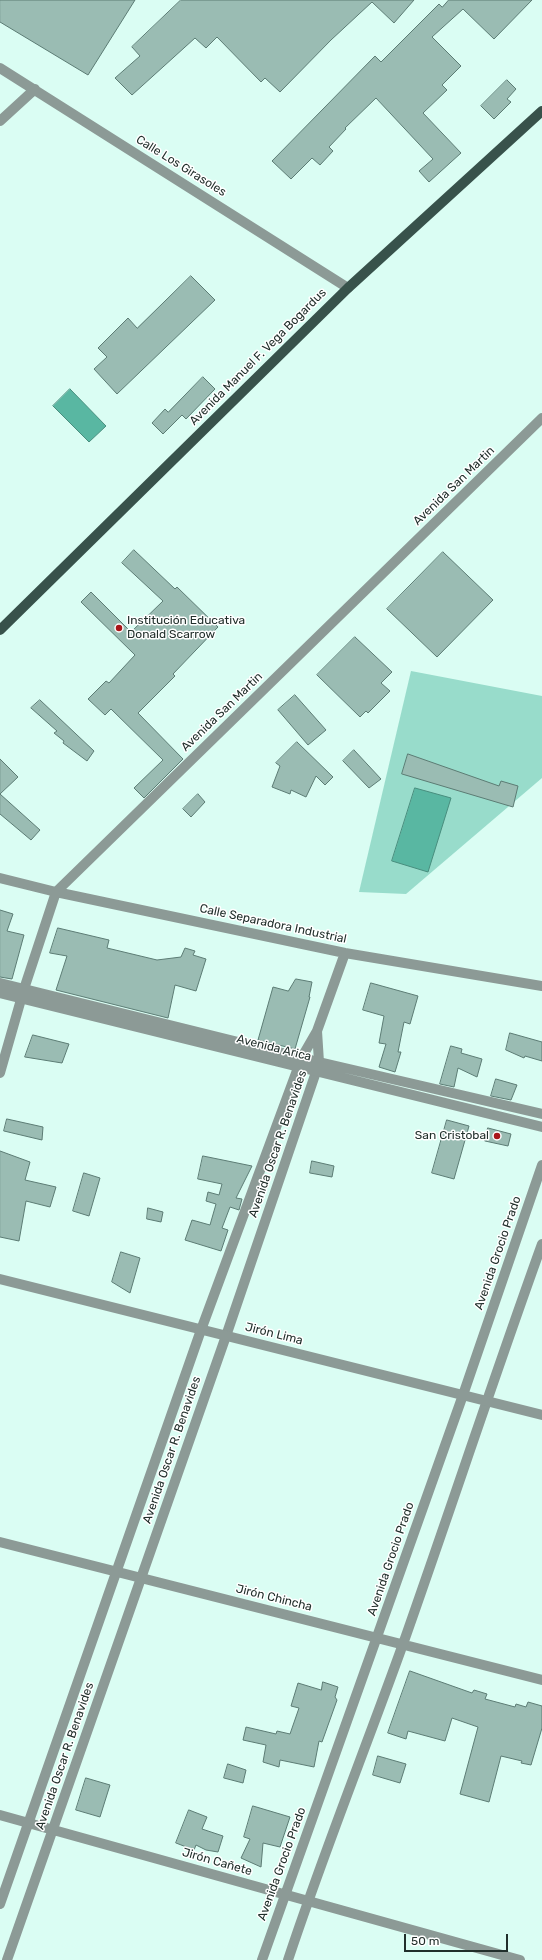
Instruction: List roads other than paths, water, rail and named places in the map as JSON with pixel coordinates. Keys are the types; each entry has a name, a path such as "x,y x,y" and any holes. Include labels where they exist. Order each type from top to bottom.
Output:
{"main road":[{"name":"Avenida Manuel F. Vega Bogardus","path":"0,630 348,288 542,111"}],"street":[{"name":"Calle Los Girasoles","path":"0,68 348,288"},
{"path":"0,122 35,89"},
{"name":"Avenida San Martin","path":"0,1073 23,994 56,892 542,418"},
{"name":"Calle Separadora Industrial","path":"0,878 56,892 346,953 542,986"},
{"path":"317,1031 346,953"},
{"name":"Avenida Arica","path":"0,983 23,994"},
{"name":"Avenida Arica","path":"0,993 23,994 300,1062 319,1062 542,1114"},
{"name":"Avenida Oscar R. Benavides","path":"7,1960 54,1830 226,1336 316,1072 319,1062 317,1031"},
{"name":"Avenida Oscar R. Benavides","path":"0,1904 115,1571 201,1330 300,1062 317,1031"},
{"name":"Avenida Arica","path":"300,1062 316,1072 542,1127"},
{"name":"Avenida Grocio Prado","path":"262,1960 463,1395 542,1165"},
{"path":"288,1960 308,1900 402,1645 486,1400 542,1244"},
{"name":"Jirón Lima","path":"0,1280 542,1414"},
{"name":"Jirón Chincha","path":"0,1542 542,1680"},
{"name":"Jirón Cañete","path":"0,1814 520,1960"}],"place":[{"name":"Institución Educativa Donald Scarrow","path":"119,628"},
{"name":"San Cristobal","path":"497,1136"}]}
